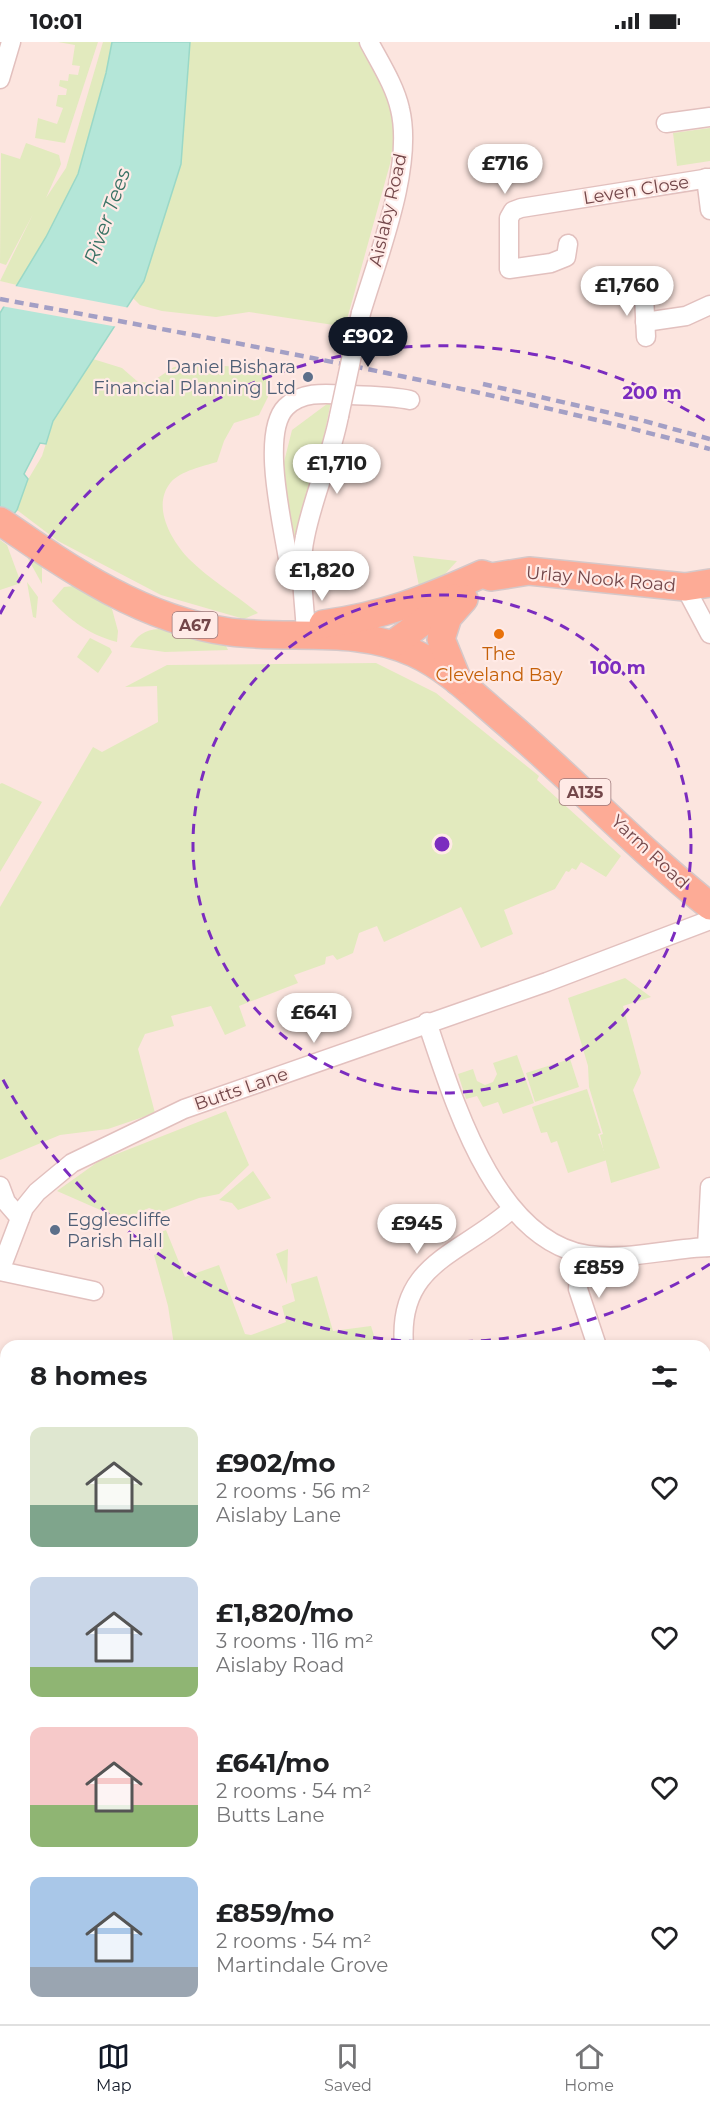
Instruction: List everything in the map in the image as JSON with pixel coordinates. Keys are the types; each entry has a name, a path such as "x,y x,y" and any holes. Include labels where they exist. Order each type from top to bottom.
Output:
{"main road":[{"name":"A67","path":"10,528 99,587 168,617 231,632 376,640 393,644"},
{"name":"Urlay Nook Road","path":"393,644 441,607 481,585 529,571 697,585"},
{"name":"Urlay Nook Road","path":"306,635 314,625 379,615 482,574 481,585"},
{"path":"458,681 441,639 448,616 481,585"},
{"name":"Yarm Road","path":"393,644 416,653 458,681 545,755 710,906"}],"street":[{"path":"0,79 11,42"},
{"name":"Aislaby Road","path":"303,570 305,538 326,471 361,313 385,232 403,154 400,108 369,42"},
{"path":"666,123 710,117"},
{"path":"708,178 710,210"},
{"name":"Leven Close","path":"568,244 566,256 551,263 509,268 508,218 513,211 521,208 708,178"},
{"path":"644,295 646,329 710,305"},
{"path":"306,635 303,570 288,559 273,449 283,399 322,393 410,400"},
{"path":"697,585 710,634"},
{"name":"Butts Lane","path":"0,1271 20,1218 37,1192 81,1158 184,1109 427,1022 547,982 710,920"},
{"path":"427,1022 480,1159 512,1209 539,1234 581,1254 615,1256 709,1247 710,1188"},
{"path":"0,1186 6,1202 20,1218"},
{"path":"404,1340 403,1320 407,1301 414,1285 424,1273 488,1230 512,1209"},
{"path":"581,1254 578,1289 595,1340"},
{"path":"0,1271 93,1291"}],"green space":[{"path":"58,42 98,42 65,143 35,138 38,118 57,124 63,108 56,106 58,95 66,95 67,89 59,86 60,80 68,81 69,74 78,75 80,66 72,65 75,45"},
{"path":"103,42 112,42 111,53 78,174 46,237 17,285 0,281 33,214 6,265 0,263 1,153 20,159 26,143 59,155 61,164 46,198 66,168"},
{"path":"190,42 359,42 389,91 397,123 390,164 346,323 340,326 249,312 216,317 162,311 140,305 133,298 144,281 181,164"},
{"path":"710,128 710,161 677,166 673,133"},
{"path":"93,359 122,368 138,382 150,383 174,367 194,364 270,369 268,397 259,415 234,423 224,441 217,462 192,469 175,478 165,491 163,501 163,512 170,533 182,551 205,573 258,613 244,619 161,595 58,541 17,510 23,488 42,456 53,421"},
{"path":"331,401 315,482 295,546 292,546 280,462 284,462 292,430"},
{"path":"0,540 7,545 21,583 0,590"},
{"path":"21,546 42,564 42,584"},
{"path":"413,556 457,561 445,574 419,586"},
{"path":"27,582 38,597 36,618 33,617"},
{"path":"75,586 112,609 118,631 117,642 99,636 82,626 52,601 64,587"},
{"path":"159,629 208,643 225,644 228,650 165,652 130,647 142,634"},
{"path":"90,638 110,648 112,652 98,673 77,657"},
{"path":"376,663 436,693 539,776 537,780 621,856 606,877 581,862 576,870 572,868 569,872 566,871 555,889 504,910 513,934 481,948 461,907 384,942 377,926 359,933 353,953 337,960 333,955 326,957 325,964 294,975 298,983 239,1006 246,1026 225,1035 211,1006 171,1016 174,1026 145,1034 138,1049 155,1113 108,1129 60,1135 0,1160 0,907 93,747 102,752 158,722 157,686 125,687 167,665"},
{"path":"0,784 42,802 0,872"},
{"path":"625,978 651,997 623,1006 641,1073 633,1090 660,1168 611,1183 600,1135 603,1134 589,1087 588,1066 568,998"},
{"path":"517,1055 534,1103 503,1114 498,1102 483,1107 477,1096 466,1099 458,1074 473,1069 477,1081 485,1085 493,1082 497,1074 493,1063"},
{"path":"570,1059 579,1087 535,1102 526,1073"},
{"path":"587,1089 607,1160 568,1173 557,1141 551,1143 547,1132 541,1133 532,1107"},
{"path":"226,1111 249,1165 219,1194 199,1198 161,1212 149,1208 123,1220 57,1191 99,1161"},
{"path":"253,1171 271,1198 238,1210 232,1203 219,1200"},
{"path":"166,1230 185,1277 219,1265 245,1334 251,1335 286,1322 282,1306 295,1301 291,1284 317,1276 333,1331 371,1326 375,1340 173,1340 168,1306 154,1255 161,1252 154,1235"},
{"path":"288,1249 287,1284 276,1254"}],"water":[{"name":"River Tees","path":"112,42 190,42 181,164 144,281 53,421 46,444 40,443 24,474 28,479 17,510 0,531 0,313 46,237 78,174 106,73"}],"pier":[{"path":"13,286 130,308 118,327 1,306"}],"railway":[{"path":"0,299 445,385 710,449"},
{"path":"483,384 637,419 710,439"}],"place":[{"name":"Daniel Bishara Financial Planning Ltd","path":"308,377"},
{"name":"The Cleveland Bay","path":"499,634"},
{"name":"Egglescliffe Parish Hall","path":"55,1230"}]}
